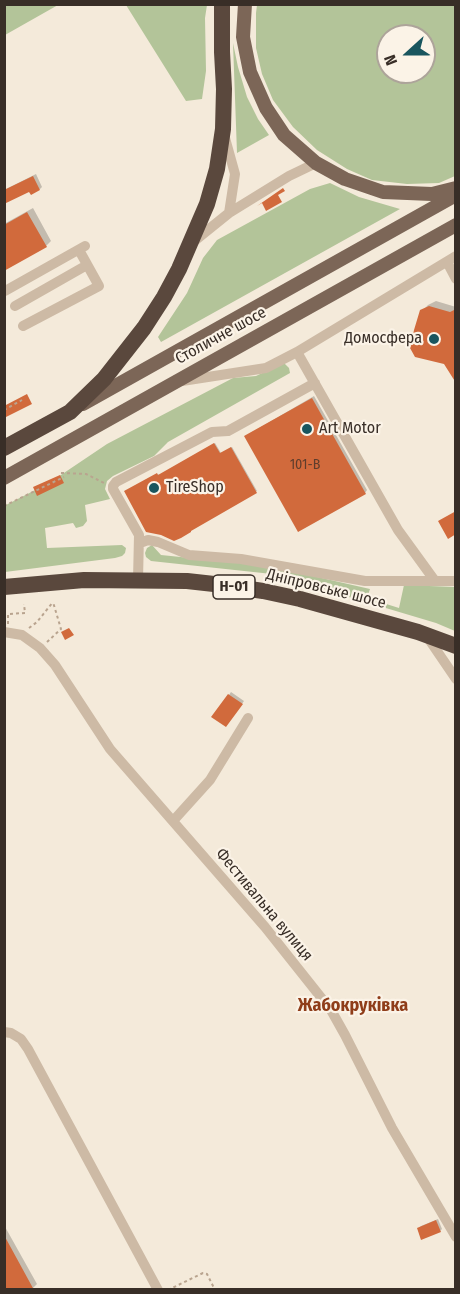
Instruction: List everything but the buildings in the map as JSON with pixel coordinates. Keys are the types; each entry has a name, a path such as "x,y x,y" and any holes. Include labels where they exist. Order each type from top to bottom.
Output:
{"highway":[{"path":"70,412 104,379 164,297 179,269 207,204 217,169 223,129 222,4"},
{"name":"Столичне шосе","path":"4,448 70,412"},
{"name":"Дніпровське шосе","path":"4,587 84,580 138,580 186,581 263,591 300,599 426,635 456,646"}],"main road":[{"path":"245,4 243,37 250,72 266,108 284,135 316,163 345,179 383,192 432,194 456,188"},
{"name":"Столичне шосе","path":"70,412 456,195"},
{"name":"Столичне шосе","path":"4,478 456,225"}],"street":[{"path":"223,129 235,174 229,213"},
{"path":"190,244 229,213 289,176 316,163"},
{"path":"5,291 82,248 87,265 99,286 23,326"},
{"path":"176,382 266,368 297,352 451,259 456,279"},
{"path":"15,306 87,265"},
{"path":"297,352 398,530 435,581"},
{"path":"138,580 139,535 113,489 116,482 212,432 228,431 315,383"},
{"path":"140,543 148,540 189,555 242,559 365,581 456,581"},
{"path":"4,633 22,634"},
{"name":"Фестивальна вулиця","path":"22,634 40,648 55,665 110,749 265,927 331,1010 392,1128 456,1237"},
{"path":"426,635 456,679"},
{"path":"172,821 210,780 248,718"},
{"path":"4,1032 21,1039 28,1049 158,1290"}],"path":[{"path":"4,410 22,400"},
{"path":"61,473 86,474 113,486"},
{"path":"4,506 64,477"},
{"path":"22,634 37,622 53,602 61,629 52,637"},
{"path":"8,614 25,613 24,604"},
{"path":"168,1290 203,1273 207,1274 215,1290"}],"green space":[{"path":"5,4 58,4 58,5 5,35"},
{"path":"126,5 207,5 205,18 206,71 202,99 186,101"},
{"path":"257,5 455,5 455,176 439,183 407,184 372,180 347,169 317,150 293,127 273,100 262,74 256,48"},
{"path":"233,43 247,97 269,135 237,153"},
{"path":"330,183 359,197 400,209 161,342 158,337 187,293 203,258 217,240 310,189"},
{"path":"281,364 289,368 290,373 168,442 154,456 113,476 107,481 105,489 110,499 85,505 87,521 83,526 76,528 73,523 45,528 47,548 122,545 126,548 122,556 5,572 4,506 49,483 107,444 233,378 256,376"},
{"path":"152,545 161,555 269,566 370,589 367,598 399,608 404,585 455,587 455,631 436,623 272,574 151,561 145,553"}],"place":[{"name":"Домосфера","path":"434,339"},
{"name":"Art Motor","path":"307,429"},
{"name":"TireShop","path":"154,488"}],"district":[{"name":"Жабокруківка","path":"353,1006"}]}
